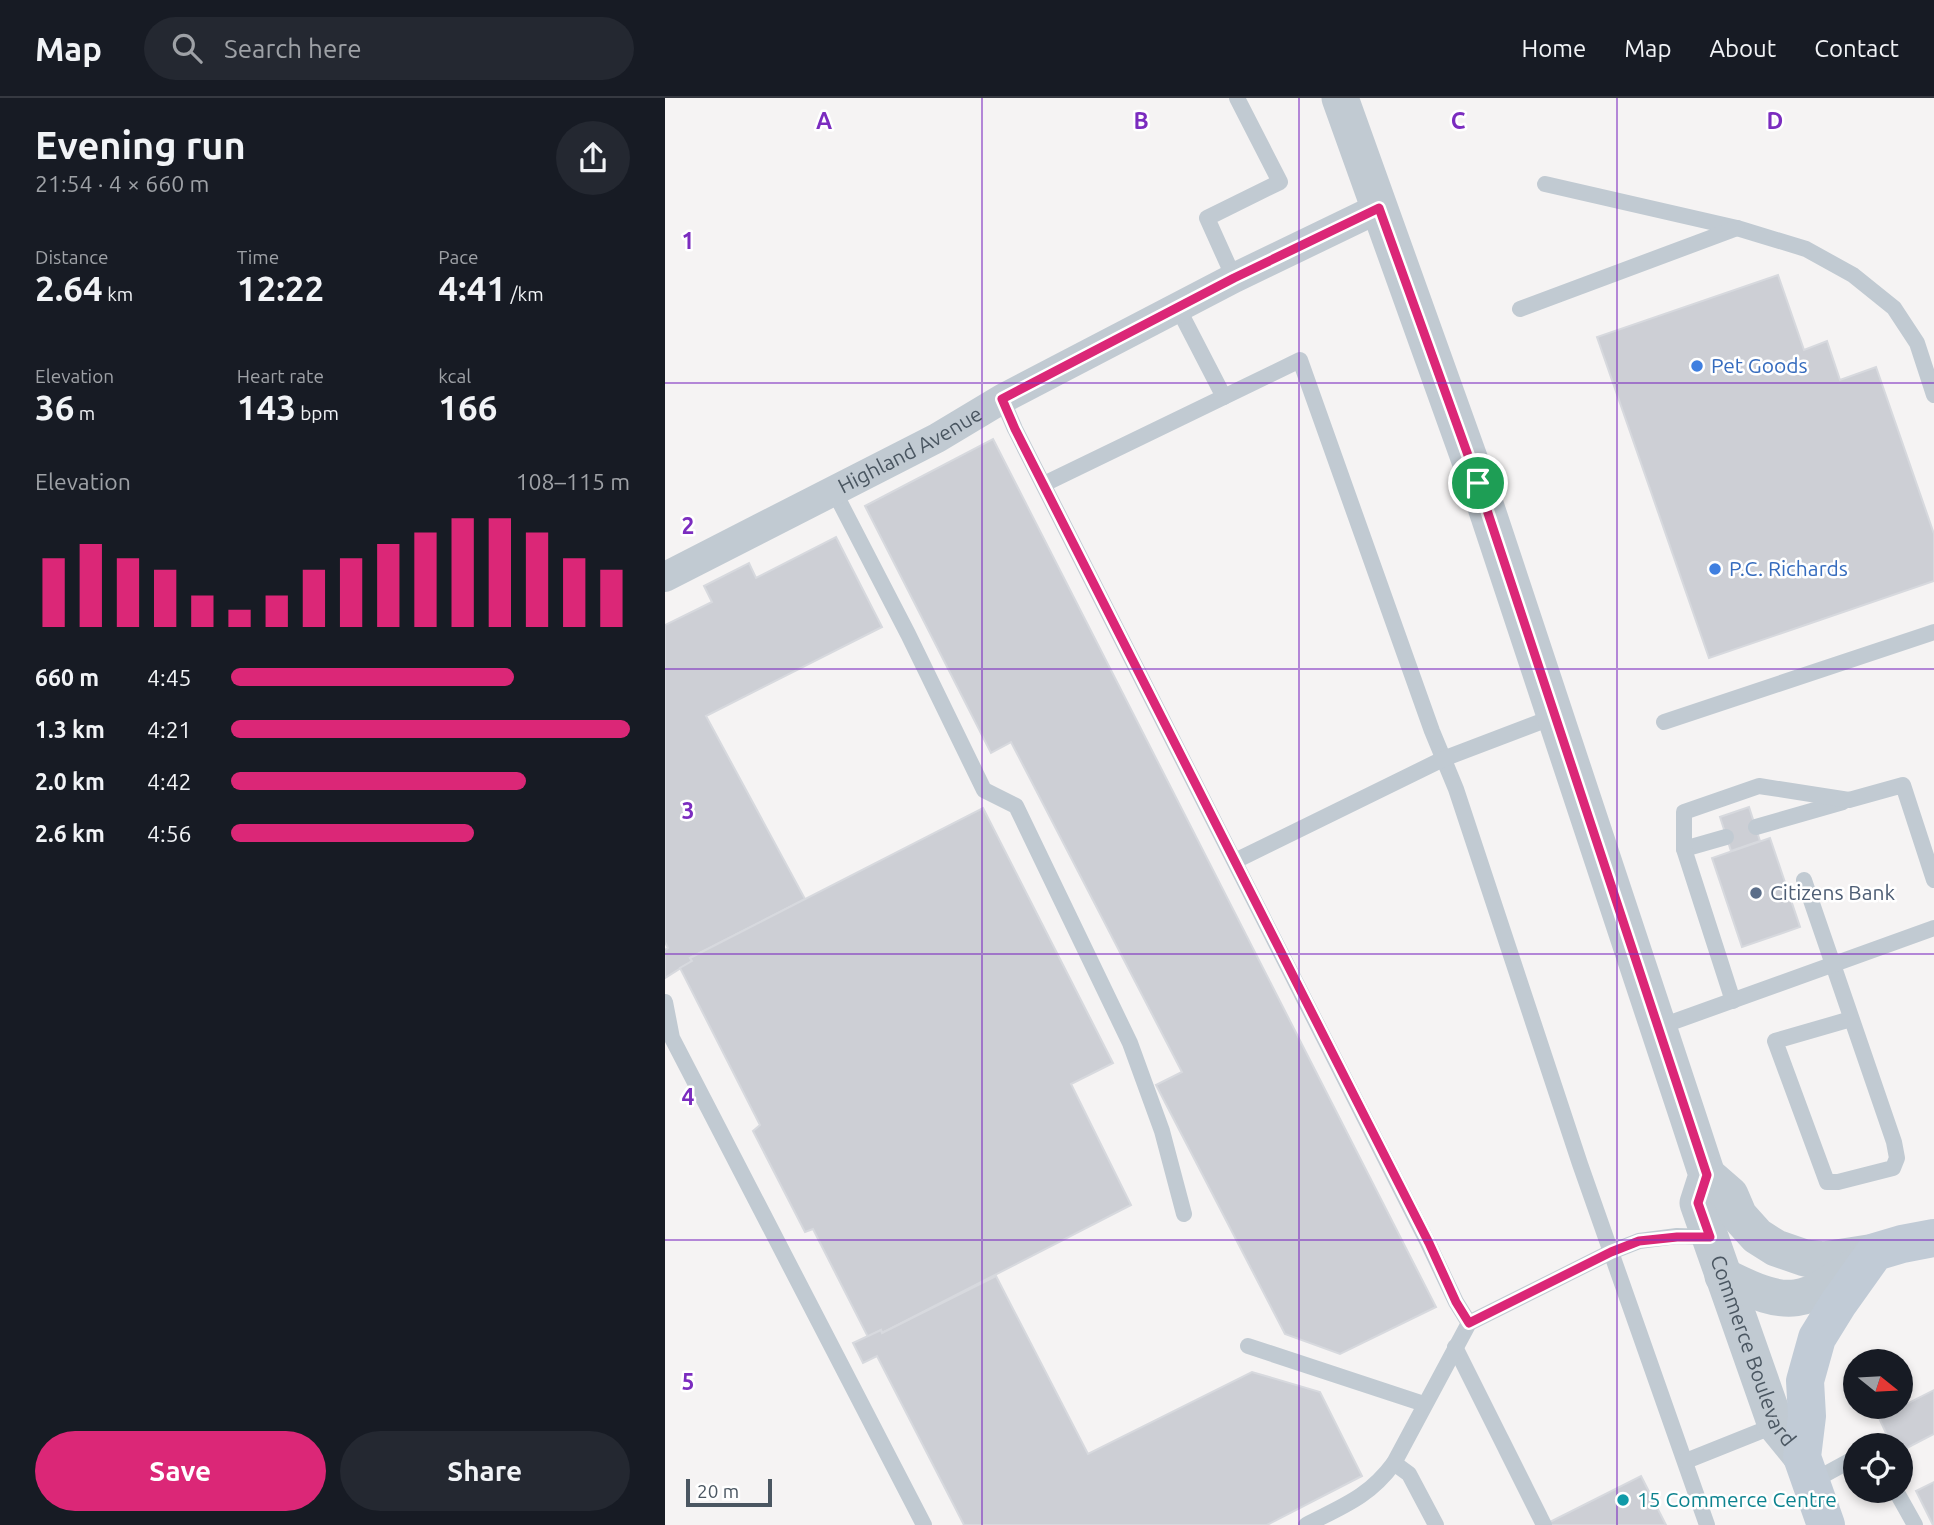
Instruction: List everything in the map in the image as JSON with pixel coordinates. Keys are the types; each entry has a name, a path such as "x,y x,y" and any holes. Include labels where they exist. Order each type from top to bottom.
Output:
{"main road":[{"path":"1807,1469 1805,1381 1812,1351 1823,1326 1875,1252 1934,1238"},
{"name":"Commerce Boulevard","path":"1807,1469 1826,1525"}],"street":[{"path":"1340,98 1478,483 1707,1175 1730,1195 1739,1216 1757,1236 1776,1248 1805,1258 1824,1260 1875,1252"},
{"name":"Highland Avenue","path":"665,577 937,438 1002,399 1234,278 1379,208"},
{"name":"Commerce Boulevard","path":"1707,1175 1698,1203 1776,1425 1807,1469"},
{"path":"1723,1276 1775,1299 1800,1298 1819,1292 1875,1252"}],"lane":[{"path":"1234,278 1207,218 1280,182 1237,98"},
{"path":"1545,184 1737,228 1805,249 1853,275 1894,308 1917,343 1934,395"},
{"path":"1520,309 1737,228"},
{"path":"1178,308 1224,397"},
{"path":"1044,484 1300,360 1455,789 1611,1252 1707,1525"},
{"path":"1002,399 1429,1243 1456,1302 1469,1323"},
{"path":"835,491 984,790 1016,806 1130,1043 1162,1132 1184,1214"},
{"path":"1664,722 1934,632"},
{"path":"1235,862 1443,759 1556,716"},
{"path":"1756,827 1903,785 1934,880"},
{"path":"1733,1000 1684,849 1684,813 1759,786 1849,800"},
{"path":"1684,849 1726,837"},
{"path":"1804,880 1833,964 1851,1018 1897,1158 1893,1168 1838,1182 1827,1182 1775,1041 1851,1018"},
{"path":"1659,1027 1934,928"},
{"path":"665,1002 669,1036 924,1525"},
{"path":"1306,1525 1367,1493 1394,1463 1469,1323 1611,1252 1639,1241 1710,1237"},
{"path":"1248,1346 1424,1404"},
{"path":"1455,1347 1544,1525"},
{"path":"1686,1461 1776,1425"},
{"path":"1807,1469 1843,1461"},
{"path":"1394,1463 1409,1474 1436,1525"},
{"path":"1903,1503 1915,1525"}],"building":[{"path":"1778,275 1804,350 1827,341 1840,380 1876,367 1934,534 1934,581 1709,658 1597,337"},
{"path":"993,439 1436,1307 1340,1354 1285,1334 1156,1085 1182,1072 1011,742 991,753 865,506"},
{"path":"836,537 882,627 706,716 805,899 690,958 692,961 665,978 665,950 668,948 665,942 665,625 712,602 704,586 749,563 756,578"},
{"path":"1749,807 1760,841 1731,851 1720,817"},
{"path":"983,808 1113,1063 1071,1084 1131,1205 882,1333 881,1330 868,1337 813,1229 805,1232 753,1131 760,1125 680,968 692,961 690,958"},
{"name":"Citizens Bank","path":"1770,838 1800,927 1742,947 1712,858"},
{"path":"996,1276 1088,1454 1252,1372 1320,1392 1362,1476 1267,1525 964,1525 877,1356 863,1363 853,1343 881,1330 882,1333"},
{"path":"1934,1390 1934,1434 1913,1445 1913,1433 1886,1433 1879,1419 1913,1419 1913,1401"},
{"name":"15 Commerce Centre","path":"1641,1476 1666,1525 1544,1525"},
{"path":"1934,1482 1934,1525 1933,1525 1916,1491"}],"place":[{"name":"Pet Goods","path":"1697,366"},
{"name":"P.C. Richards","path":"1715,569"},
{"name":"Citizens Bank","path":"1756,893"},
{"name":"15 Commerce Centre","path":"1623,1500"}],"route":[{"path":"1379,208 1478,483 1707,1175 1698,1203 1710,1237 1639,1241 1611,1252 1469,1323 1456,1302 1429,1243 1002,399 1234,278 1379,208"}]}
